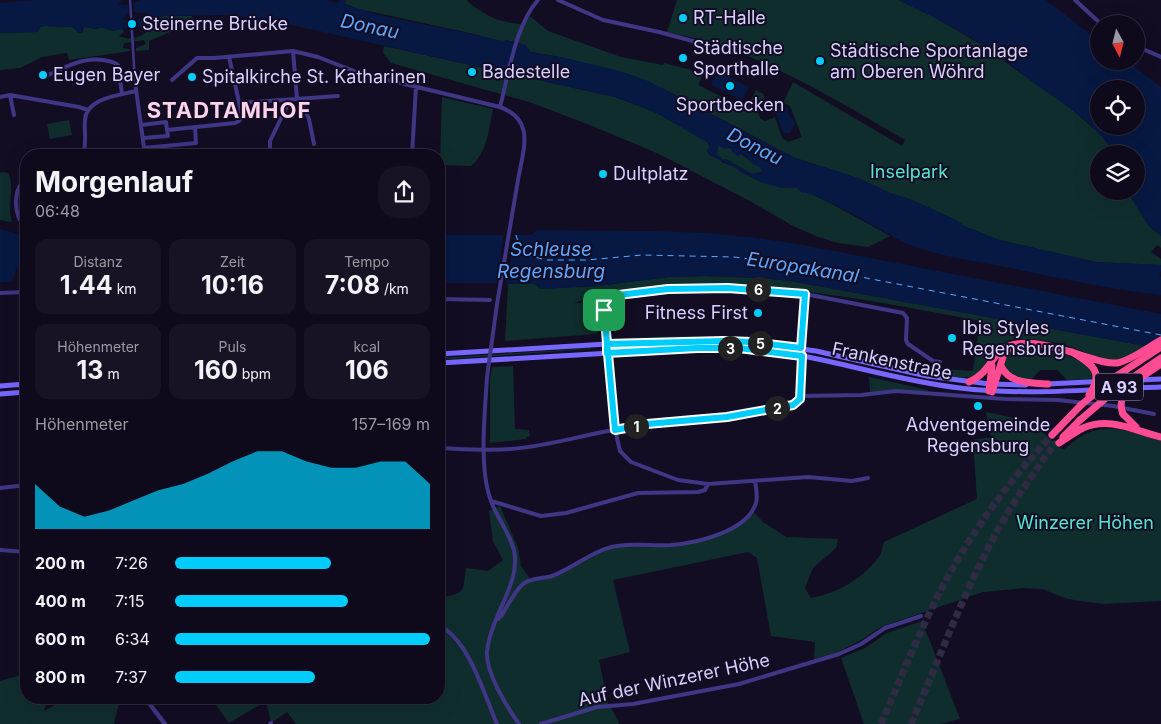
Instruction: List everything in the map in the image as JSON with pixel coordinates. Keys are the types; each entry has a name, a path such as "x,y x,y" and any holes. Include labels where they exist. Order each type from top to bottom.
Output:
{"highway":[{"path":"970,382 982,375 998,353 1013,345 1036,344 1104,362 1118,362 1161,340"},
{"path":"991,388 1004,354 1013,345"},
{"name":"A 93","path":"1052,435 1081,405 1115,378 1161,347"},
{"path":"1072,352 1091,364 1097,376 1095,385 1081,405"},
{"name":"A 93","path":"1145,432 1121,424 1104,423 1083,428 1058,443 1080,420 1119,387 1161,358"},
{"path":"991,388 992,363"},
{"path":"1161,364 1122,395 1120,405 1123,414 1133,425 1145,432 1161,437"},
{"path":"1001,366 1003,371 1013,379 1048,384"}],"main road":[{"name":"Frankenstraße","path":"445,354 607,344 724,341 752,342 801,348 917,374 970,382 991,388 1161,379"},
{"name":"Frankenstraße","path":"445,362 697,348 739,348 802,356 929,384 1032,393 1161,387"},
{"path":"0,386 20,384"},
{"path":"0,394 20,392"}],"street":[{"path":"130,0 135,82 144,148 196,143 195,127"},
{"path":"500,107 525,17 538,0"},
{"path":"558,0 603,20 659,32 722,49"},
{"path":"1075,0 1091,15"},
{"path":"293,50 299,99 309,119 314,144"},
{"path":"174,79 197,58 229,57 293,50 318,57 359,73 500,107 515,114 520,120 525,130 524,146 497,304 487,377 484,450 486,481 491,501 512,543 516,566 496,620 487,651 488,661 495,681 519,724"},
{"path":"1145,50 1161,57"},
{"path":"167,130 235,123 241,119 240,103 229,57"},
{"path":"42,78 81,61 93,59 113,62 118,65 122,94"},
{"path":"412,149 416,87"},
{"path":"85,149 85,117 88,110 102,99 136,91"},
{"path":"0,97 10,95 88,110"},
{"path":"10,95 14,116"},
{"path":"240,103 338,96"},
{"path":"270,149 270,141 288,104 288,100"},
{"path":"141,125 166,122 169,146"},
{"path":"143,138 168,136"},
{"path":"20,184 16,208 20,220"},
{"path":"868,478 852,480 808,477 708,484 678,480 632,462 620,451 615,430 602,297 668,289 728,288 805,294 903,313 907,318 906,340 908,344 933,361 940,362"},
{"path":"0,293 20,292"},
{"path":"801,348 805,294"},
{"path":"445,299 490,300"},
{"path":"445,448 484,450 536,446 647,424 740,415 793,405 802,396 802,356"},
{"path":"802,396 861,395 896,391 1058,400 1113,406 1154,414"},
{"path":"496,620 502,615 523,584 529,580 548,577 561,572 609,548 619,545 672,545 719,535 744,520 756,504 755,481"},
{"path":"491,501 541,516 566,513 638,493 698,492 705,490 708,484"},
{"path":"0,488 20,486"},
{"path":"0,550 20,552"},
{"name":"Auf der Winzerer Höhe","path":"541,724 597,707 633,704 739,684 839,654 861,644 885,628 922,616"},
{"path":"445,628 466,653 497,724"},
{"path":"149,704 165,724"}],"green space":[{"name":"Inselpark","path":"347,0 466,0 493,18 507,22 524,24 530,16 548,31 621,57 663,65 664,63 695,71 703,75 698,85 746,109 756,90 763,94 765,100 761,101 757,109 760,118 765,121 775,117 782,138 788,142 802,137 790,106 783,103 793,82 902,146 905,140 795,78 749,56 719,45 667,32 677,0 899,0 934,17 989,49 1060,100 1083,119 1090,125 1090,135 1101,135 1103,137 1109,145 1090,145 1090,200 1133,200 1149,226 1161,236 1161,248 1157,245 1151,252 1161,259 1161,265 1096,262 999,240 964,226 956,220 912,200 890,193 858,178 795,158 666,90 626,73 531,52 517,42 506,40 504,42 359,9 344,2"},
{"path":"165,16 192,16 193,22 149,41 149,50 136,51 136,48 146,44 144,40 124,43 123,48 130,49 130,51 69,60 67,53 42,57 20,68 0,70 0,33 37,32 40,27 44,26 72,27 80,33 83,32 84,27 97,29 101,27 113,31 122,28 124,32 119,36 131,38 143,35 149,29 144,27"},
{"path":"384,46 615,97 655,112 708,142 709,147 722,162 761,182 789,188 796,187 832,204 890,236 868,247 838,243 816,236 793,226 748,200 659,154 590,125 529,102 391,63 383,53"},
{"path":"442,97 493,109 484,148 471,166 445,165 445,149 440,149"},
{"path":"69,120 72,135 50,139 47,124"},
{"path":"718,146 737,151 762,168 763,172 752,174 726,159 722,159 716,154"},
{"path":"0,173 8,173 10,179 10,216 12,222 0,220"},
{"path":"668,277 765,278 796,282 1146,346 1131,355 1110,360 1055,343 1016,339 997,347 977,374 973,376 951,377 943,375 944,369 973,371 980,321 895,305 809,292 723,286 680,287 589,298 574,303 598,305 598,333 505,341 508,284 535,284 540,289 596,286"},
{"path":"691,336 756,338 790,342 790,344 724,339 621,340 621,338"},
{"path":"591,348 445,360 445,358"},
{"path":"1023,348 1060,354 1078,360 1091,370 1094,379 1067,380 1057,370 1040,370 1031,380 1019,378 1009,372 1004,364 1010,352"},
{"path":"513,366 515,429 529,430 530,436 526,437 526,439 490,443 490,380 492,367"},
{"path":"869,377 928,390 928,391 870,392"},
{"name":"Winzerer Höhen","path":"986,412 1039,423 1040,430 1063,450 1085,434 1104,429 1123,430 1161,441 1161,601 1105,604 1068,599 1042,589 1025,588 983,592 883,626 838,652 814,659 815,642 771,636 757,558 748,552 613,580 630,652 599,660 608,703 619,724 296,724 287,712 271,723 267,704 445,704 445,597 454,595 461,590 466,568 488,571 503,560 493,541 489,511 500,506 518,548 521,566 531,580 548,577 600,551 619,545 672,545 719,535 744,520 752,510 763,522 786,537 838,539 836,548 813,568 805,588 811,598 840,589 865,572 881,554 884,542 977,499 973,440 991,437"},
{"path":"922,621 960,719 941,724 864,724 841,658 865,648 887,633"},
{"path":"20,675 20,704 46,704 44,711 56,704 119,704 114,724 0,724 0,681"},
{"path":"215,704 261,704 229,723"}],"water":[{"name":"Donau","path":"34,0 326,0 338,3 340,0 347,0 344,3 346,5 364,11 523,44 531,52 616,70 646,80 795,158 858,178 890,193 912,200 956,220 964,226 999,240 1096,262 1161,265 1159,276 1161,277 1161,295 1069,280 947,256 921,249 822,199 802,193 796,187 781,188 761,182 709,155 707,151 710,144 678,125 652,111 615,97 278,22 230,15 165,16 157,19 152,24 113,31 101,27 96,29 84,27 82,29 83,32 79,33 72,27 44,26 40,27 38,32 0,33 0,3","holes":["718,146 725,149 731,148 732,152 737,156 744,154 751,163 761,168 762,172 752,174 722,159 717,154"]},
{"path":"898,0 1046,0 1090,34 1090,70 1139,70 1161,87 1161,236 1149,226 1133,200 1145,200 1145,145 1108,145 1101,135 1145,135 1145,80 1090,80 1090,124 995,53 956,29"},
{"name":"Sportbecken","path":"718,71 749,87 742,100 711,85"},
{"path":"778,102 784,108 787,107 790,117 795,124 790,133 783,133 773,103"},
{"path":"0,229 20,234 20,267 16,270 12,282 0,282"},
{"name":"Schleuse Regensburg","path":"537,230 653,231 707,233 798,244 1161,314 1161,349 796,282 765,278 668,277 596,286 540,289 535,284 445,283 445,235 531,235"}],"pier":[{"path":"122,0 141,0 133,3 134,12 146,13 141,18 135,20 135,28 146,27 129,30 129,21 122,19 129,13 128,5 118,4"},
{"path":"504,233 515,233 506,287 496,287"}],"ferry route":[{"path":"516,235 520,248 527,255 546,260 587,260 642,255 734,257 804,266 1161,335"}],"tunnel":[{"path":"881,724 926,620 958,559 1002,494 1052,435"},
{"path":"911,724 966,595 997,532 1014,502 1057,442"}],"place":[{"name":"RT-Halle","path":"683,18"},
{"name":"Steinerne Brücke","path":"132,24"},
{"name":"Städtische Sporthalle","path":"683,58"},
{"name":"Städtische Sportanlage am Oberen Wöhrd","path":"820,61"},
{"name":"Badestelle","path":"472,72"},
{"name":"Eugen Bayer","path":"43,75"},
{"name":"Spitalkirche St. Katharinen","path":"192,77"},
{"name":"Sportbecken","path":"730,86"},
{"name":"Dultplatz","path":"603,174"},
{"name":"Fitness First","path":"758,313"},
{"name":"Ibis Styles Regensburg","path":"952,338"},
{"name":"Adventgemeinde Regensburg","path":"978,406"}],"district":[{"name":"STADTAMHOF","path":"229,110"}],"route":[{"path":"728,288 805,294 801,348 752,342 724,341 607,344 607,353 697,348 739,348 802,356 802,396 793,405 727,417 647,424 615,430 607,360 604,310 602,297 668,289 728,288"}],"water label":[{"name":"Europakanal","path":"803,267"}]}
